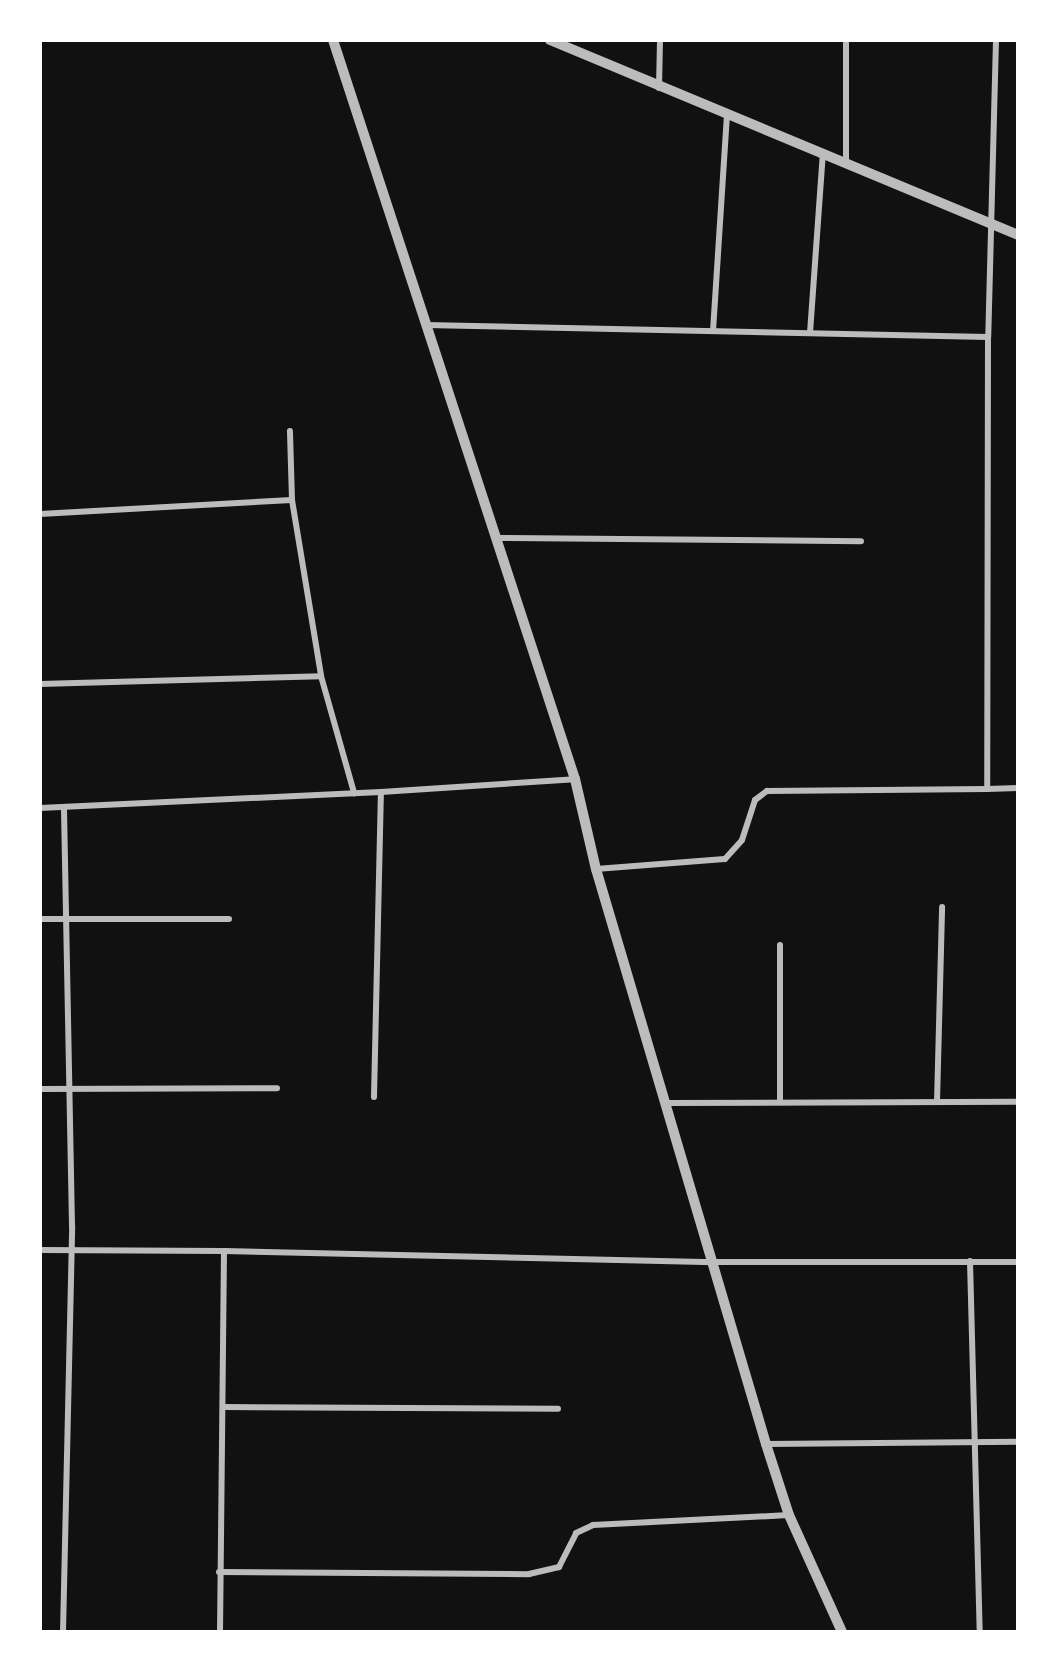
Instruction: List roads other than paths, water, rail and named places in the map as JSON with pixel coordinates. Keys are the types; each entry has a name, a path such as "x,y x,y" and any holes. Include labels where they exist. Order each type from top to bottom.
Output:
{"street":[{"path":"333,40 575,779 596,869 715,1262 766,1444 789,1515 842,1632"},
{"path":"550,40 659,88 727,111 1017,235"},
{"path":"659,88 660,40"},
{"path":"846,40 846,162"},
{"path":"987,789 988,337 996,40"},
{"path":"712,331 727,111"},
{"path":"810,333 823,152"},
{"path":"426,325 988,337"},
{"path":"290,431 292,500 321,676 354,793"},
{"path":"40,514 292,500"},
{"path":"496,538 861,541"},
{"path":"40,684 321,676"},
{"path":"40,808 63,810 575,779"},
{"path":"596,869 725,859 742,840 755,800 767,791 1017,788"},
{"path":"374,1097 381,792"},
{"path":"63,810 69,919 72,1251 63,1632"},
{"path":"937,1102 942,907"},
{"path":"40,919 229,919"},
{"path":"780,945 780,1099"},
{"path":"40,1089 277,1088"},
{"path":"667,1103 780,1099 1017,1102"},
{"path":"40,1251 224,1251 715,1262 1017,1262"},
{"path":"220,1632 224,1251"},
{"path":"970,1261 980,1632"},
{"path":"223,1407 558,1409"},
{"path":"766,1444 1017,1442"},
{"path":"219,1572 529,1574 559,1567 576,1533 593,1525 789,1515"}]}
